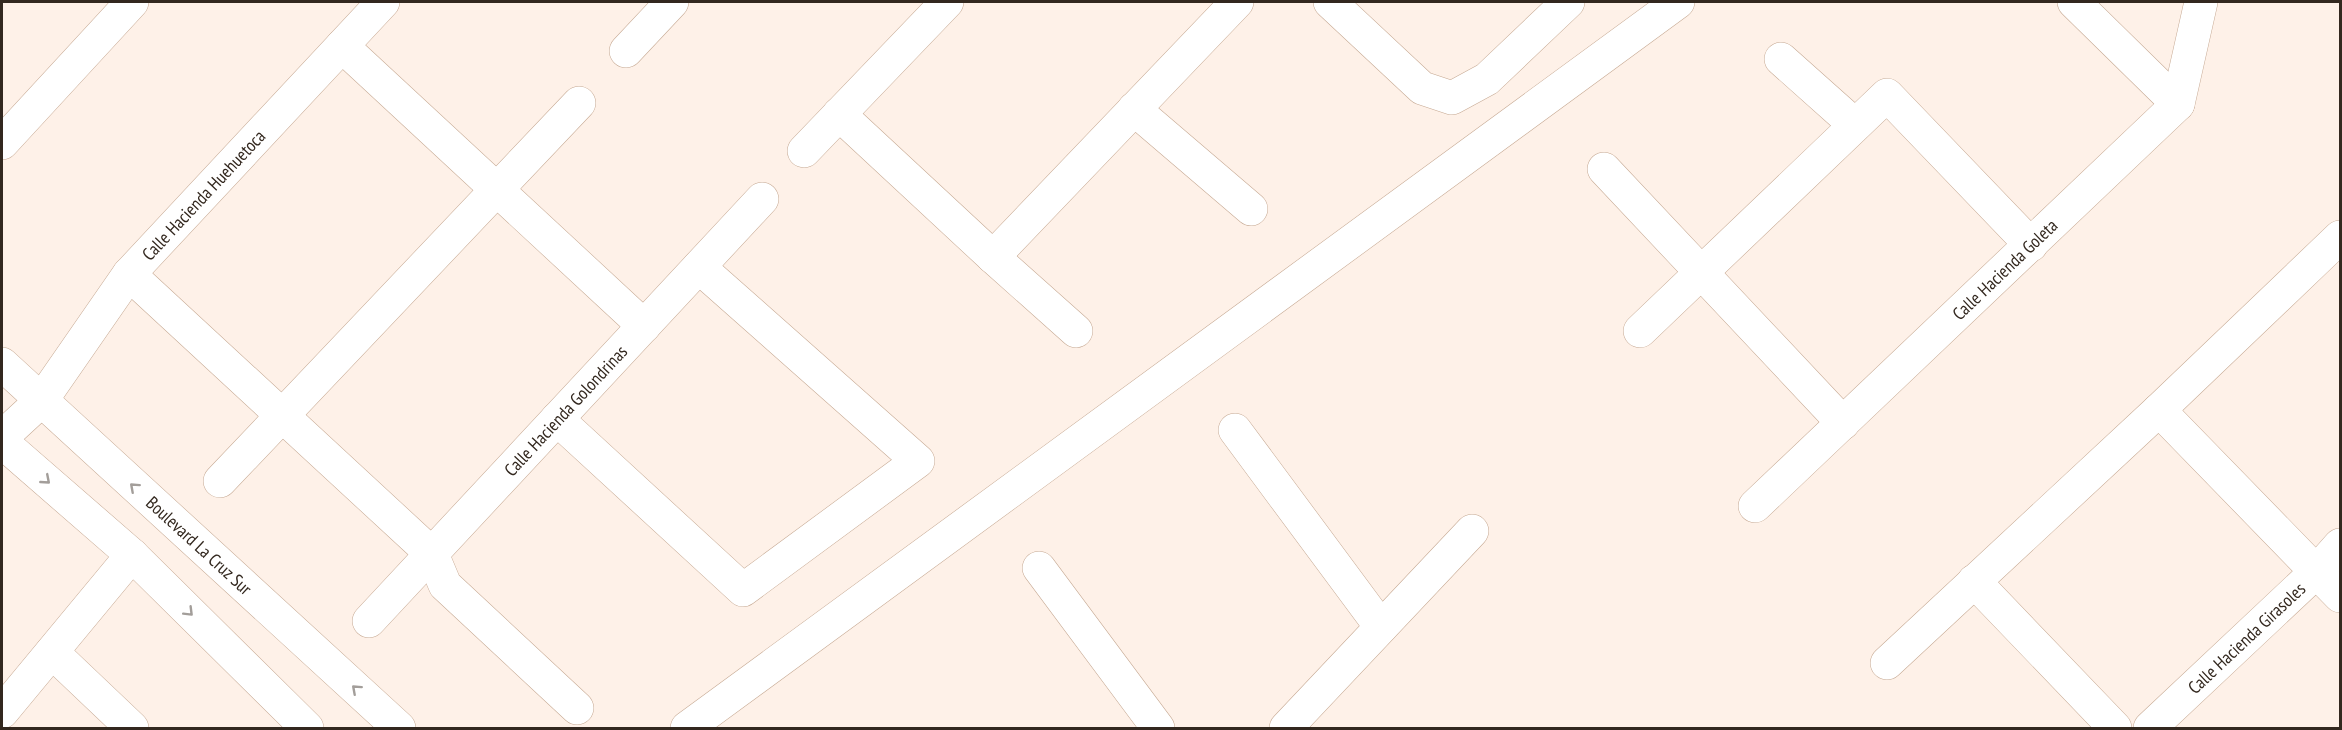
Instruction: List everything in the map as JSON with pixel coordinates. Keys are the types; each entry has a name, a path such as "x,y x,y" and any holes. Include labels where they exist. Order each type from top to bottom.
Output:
{"street":[{"path":"2,143 132,2"},
{"name":"Calle Hacienda Huehuetoca","path":"2,440 41,401 129,274 383,2"},
{"path":"626,51 672,2"},
{"path":"804,151 947,2"},
{"path":"993,257 1237,2"},
{"path":"1330,2 1422,88 1452,98 1486,79 1568,2"},
{"path":"687,729 1678,2"},
{"path":"2074,2 2178,104"},
{"path":"2178,104 2201,2"},
{"path":"342,46 644,326"},
{"path":"1781,59 1855,125"},
{"path":"1640,331 1887,95 2031,244"},
{"path":"220,481 579,103"},
{"name":"Calle Hacienda Goleta","path":"1755,506 2178,104"},
{"path":"1134,109 1251,209"},
{"path":"839,114 1076,331"},
{"path":"1604,169 1843,423"},
{"name":"Calle Hacienda Golondrinas","path":"369,621 762,199"},
{"path":"1887,663 2159,410 2340,237"},
{"path":"557,419 743,590 918,461 699,267"},
{"path":"129,274 432,554 445,585 577,708"},
{"name":"Boulevard La Cruz Sur","path":"2,364 399,729"},
{"path":"2159,410 2340,596"},
{"path":"1235,430 1381,627"},
{"path":"2,440 132,555 307,729"},
{"path":"1286,729 1472,531"},
{"name":"Calle Hacienda Girasoles","path":"2150,729 2317,571 2340,545"},
{"path":"2,712 132,555"},
{"path":"1040,568 1158,729"},
{"path":"1974,581 2115,729"},
{"path":"52,652 132,729"}]}
